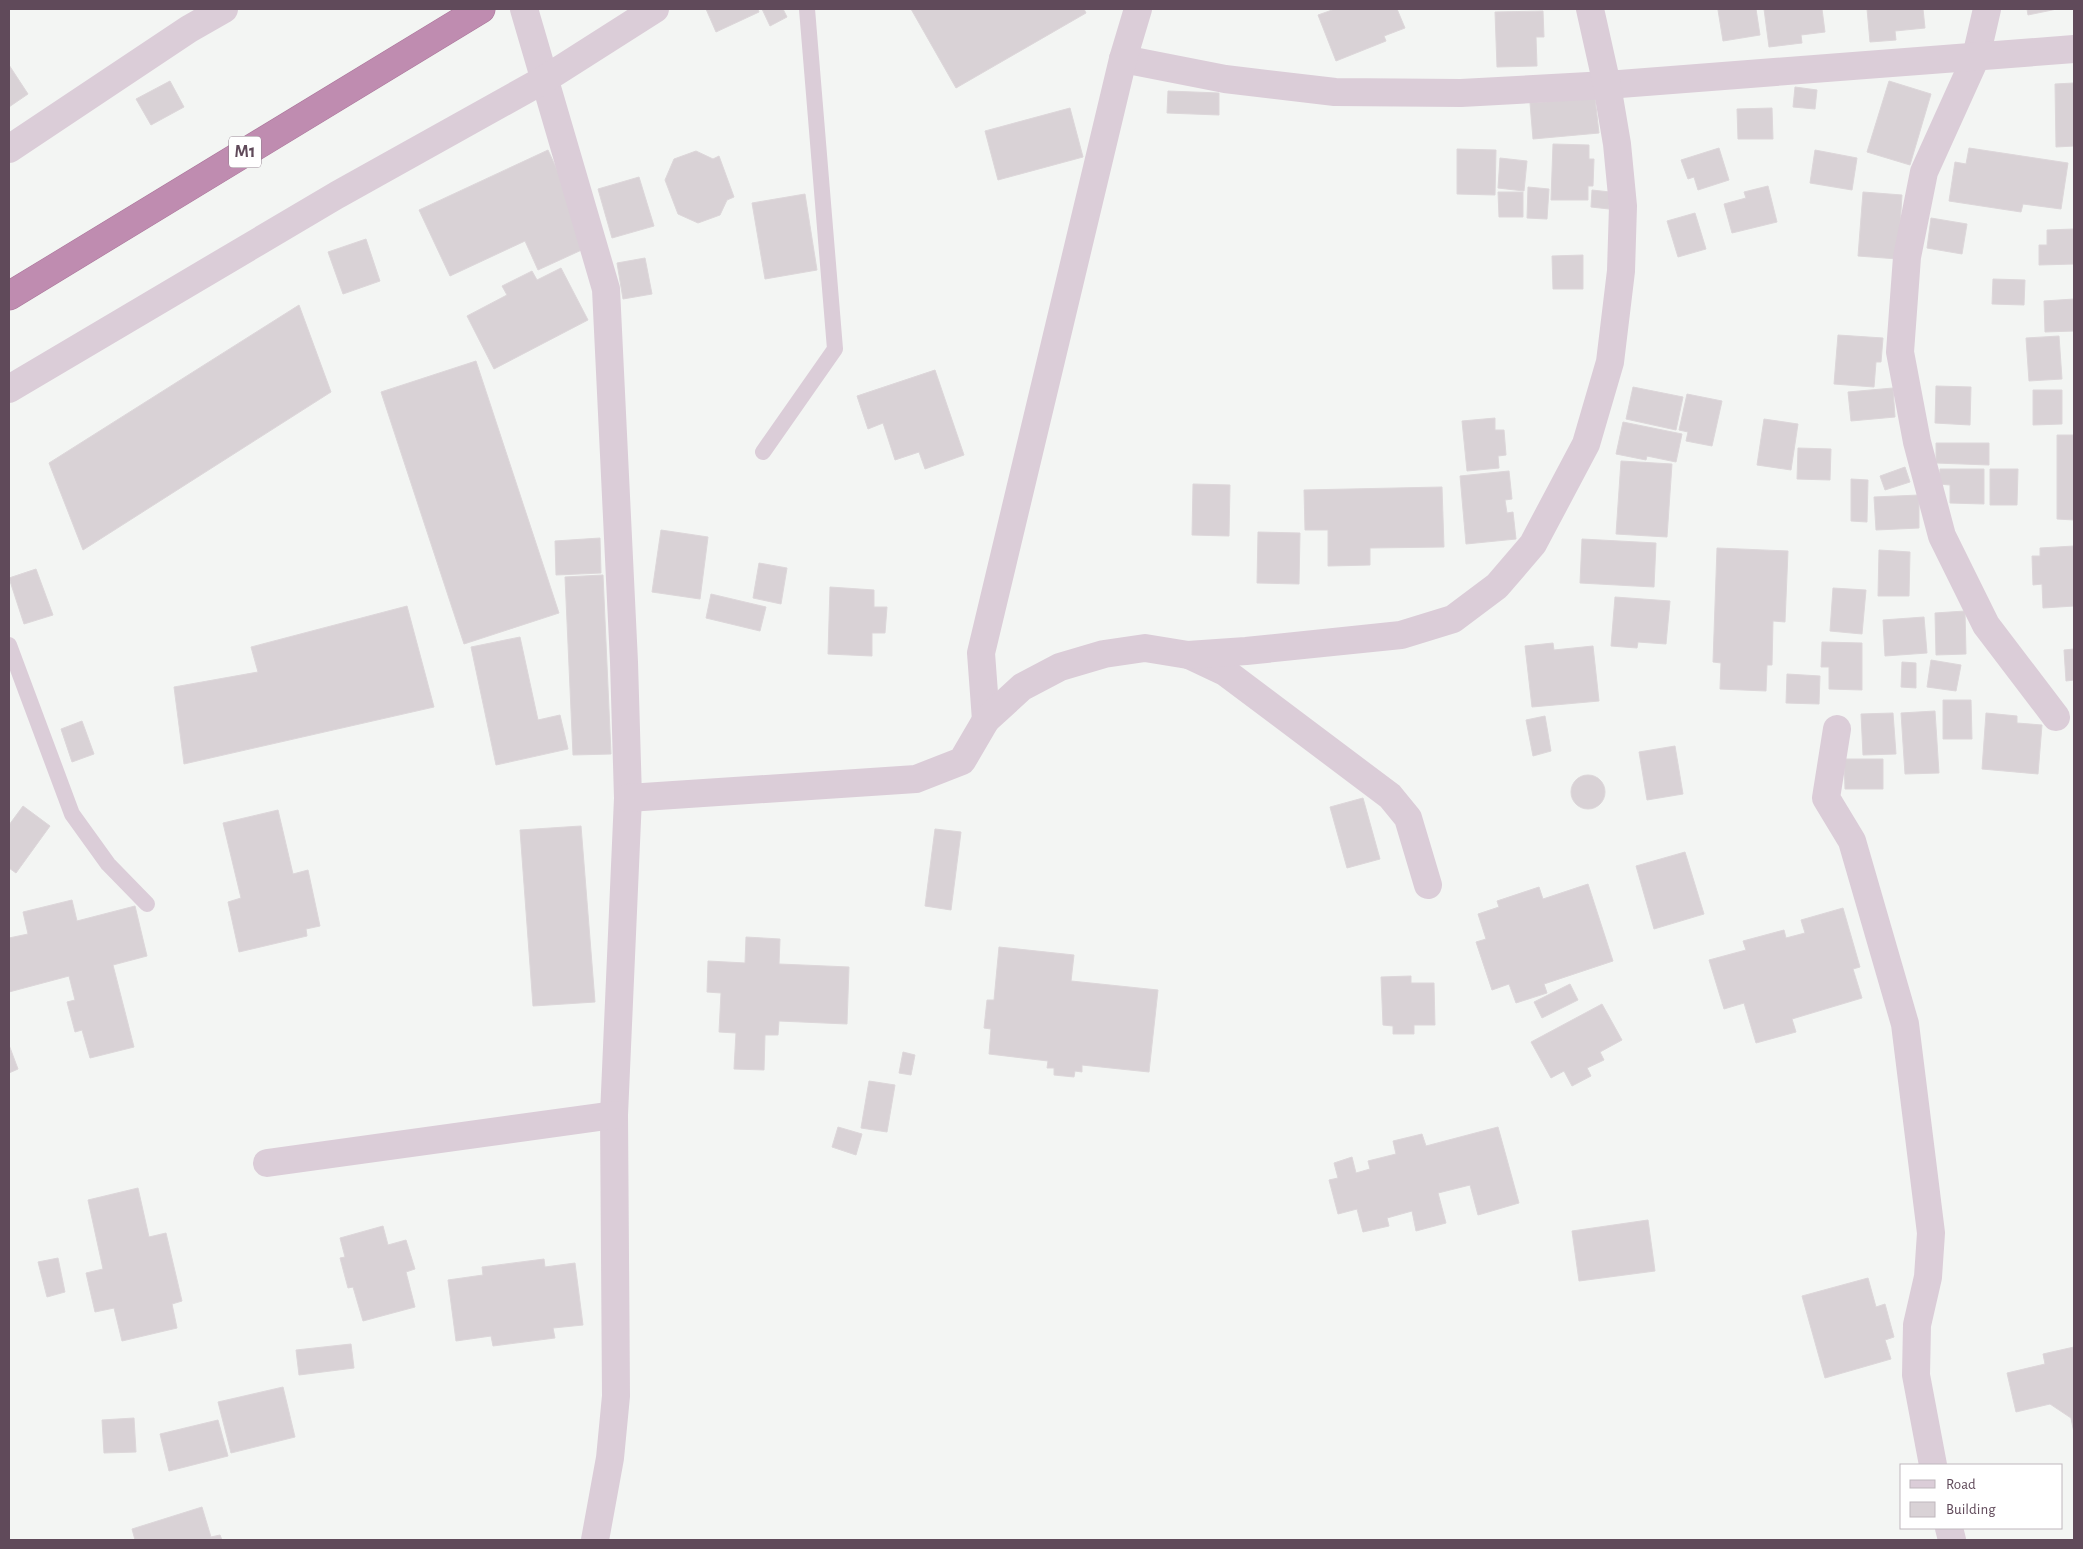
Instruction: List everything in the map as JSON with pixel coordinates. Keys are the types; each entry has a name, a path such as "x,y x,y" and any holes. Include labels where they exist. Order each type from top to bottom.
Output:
{"highway":[{"name":"M1","path":"9,296 481,9"}],"street":[{"path":"9,149 185,19 224,9"},
{"path":"524,9 606,289 624,662 628,798 614,1115 616,1396 610,1458 595,1540"},
{"path":"9,389 337,195 545,79 655,9"},
{"path":"986,720 981,653 1123,59 1138,9"},
{"path":"628,798 916,779 962,761 986,720 1022,687 1060,667 1104,654 1145,648 1188,655 1246,652 1401,635 1453,619 1497,586 1533,544 1586,444 1610,362 1621,271 1623,206 1617,144 1607,85 1590,9"},
{"path":"1987,9 1976,57 1924,172 1907,256 1900,352 1917,442 1942,536 1986,625 2056,717"},
{"path":"1123,59 1225,79 1335,92 1461,93 1607,85 2074,49"},
{"path":"1188,655 1232,678 1390,796 1408,818 1428,885"},
{"path":"1838,729 1826,798 1852,841 1905,1024 1931,1233 1928,1277 1917,1325 1916,1375 1933,1464"},
{"path":"267,1163 614,1115"}],"lane":[{"path":"763,452 835,350 807,9"},
{"path":"9,645 72,814 108,864 147,904"}],"building":[{"path":"706,9 758,9 759,12 716,32"},
{"path":"762,9 783,9 787,17 770,26"},
{"path":"911,9 1084,9 1086,13 956,88"},
{"path":"1335,9 1397,9 1405,28 1384,36 1386,41 1336,61 1318,15"},
{"path":"1756,9 1760,35 1723,41 1718,10"},
{"path":"1764,9 1822,9 1825,32 1801,35 1802,43 1769,47"},
{"path":"1867,9 1923,9 1925,28 1895,31 1896,40 1870,42"},
{"path":"2027,9 2057,9 2028,15"},
{"path":"1543,11 1544,37 1536,37 1537,66 1497,67 1495,12"},
{"path":"9,65 28,94 9,107"},
{"path":"170,81 184,107 151,125 136,99"},
{"path":"1889,81 1931,94 1910,165 1867,152"},
{"path":"2074,83 2074,146 2056,147 2055,84"},
{"path":"1795,87 1817,90 1815,109 1793,107"},
{"path":"1168,91 1219,93 1219,115 1167,113"},
{"path":"1595,98 1599,133 1533,139 1530,103"},
{"path":"1070,108 1083,157 998,180 985,131"},
{"path":"1772,108 1773,139 1738,139 1737,109"},
{"path":"1553,144 1589,145 1589,159 1594,159 1593,186 1588,186 1588,200 1551,200"},
{"path":"1719,148 1729,180 1698,190 1694,177 1688,179 1681,160"},
{"path":"1969,148 2068,163 2061,209 2023,204 2021,212 1949,201 1955,162 1966,164"},
{"path":"1457,149 1496,150 1495,195 1457,194"},
{"path":"548,150 575,209 586,248 538,270 525,241 450,276 419,210"},
{"path":"1815,150 1857,158 1852,190 1810,183"},
{"path":"696,151 713,159 719,156 734,197 727,200 720,215 698,223 678,214 665,180 674,159"},
{"path":"1500,158 1527,161 1524,191 1498,188"},
{"path":"639,177 654,226 612,238 598,189"},
{"path":"1768,186 1777,222 1732,233 1724,204 1746,198 1744,192"},
{"path":"1528,187 1549,189 1547,219 1527,218"},
{"path":"1592,190 1610,192 1609,209 1591,207"},
{"path":"1498,192 1523,192 1523,217 1499,217"},
{"path":"1863,192 1902,195 1898,259 1858,256"},
{"path":"805,194 817,270 765,279 752,203"},
{"path":"1695,213 1706,249 1678,257 1667,221"},
{"path":"1931,218 1967,224 1962,254 1927,248"},
{"path":"2074,229 2074,264 2039,265 2039,245 2047,245 2047,230"},
{"path":"366,239 380,281 343,294 328,252"},
{"path":"1583,255 1583,289 1553,289 1552,256"},
{"path":"645,258 652,294 623,299 617,263"},
{"path":"561,268 588,320 494,369 467,316 507,295 502,286 532,271 537,280"},
{"path":"1993,279 2025,280 2024,305 1992,304"},
{"path":"2074,299 2074,331 2045,332 2044,301"},
{"path":"299,305 331,392 83,550 49,463"},
{"path":"1838,335 1883,338 1881,362 1876,362 1874,387 1834,384"},
{"path":"2059,336 2062,379 2029,381 2026,338"},
{"path":"476,361 559,613 464,644 381,392"},
{"path":"935,370 964,455 925,469 919,452 895,460 883,423 868,429 857,396"},
{"path":"1936,386 1971,387 1970,425 1935,423"},
{"path":"1633,387 1683,397 1676,430 1626,419"},
{"path":"1893,388 1895,417 1851,421 1848,392"},
{"path":"2033,390 2062,390 2062,424 2033,425"},
{"path":"1687,394 1722,401 1712,446 1686,441 1688,432 1679,430"},
{"path":"1495,418 1495,430 1504,430 1506,455 1498,456 1499,468 1467,471 1462,421"},
{"path":"1764,419 1798,424 1791,470 1757,465"},
{"path":"1623,422 1682,434 1676,462 1647,456 1646,460 1616,454"},
{"path":"2057,435 2074,435 2074,520 2057,519"},
{"path":"1936,443 1989,443 1989,465 1936,463"},
{"path":"1798,448 1831,449 1830,480 1797,479"},
{"path":"1621,461 1672,464 1667,537 1616,534"},
{"path":"1905,467 1910,482 1885,490 1880,476"},
{"path":"1940,469 1984,469 1984,504 1950,503 1950,485 1939,484"},
{"path":"1990,469 2018,469 2017,505 1990,505"},
{"path":"1509,471 1512,499 1505,500 1507,513 1513,512 1516,539 1466,544 1460,476"},
{"path":"1851,479 1868,480 1867,522 1851,521"},
{"path":"1193,484 1230,485 1229,536 1192,535"},
{"path":"1442,487 1444,547 1370,548 1370,565 1328,566 1328,530 1305,530 1304,490"},
{"path":"1919,495 1919,528 1876,530 1874,497"},
{"path":"661,530 708,537 700,599 652,592"},
{"path":"1258,532 1300,533 1299,584 1257,583"},
{"path":"600,538 601,573 556,575 555,541"},
{"path":"1582,539 1656,543 1654,587 1580,583"},
{"path":"2074,546 2074,606 2043,608 2042,584 2033,585 2032,556 2040,556 2040,548"},
{"path":"1717,548 1788,551 1785,622 1773,621 1772,665 1767,665 1766,691 1720,689 1721,663 1713,662"},
{"path":"1879,550 1910,552 1909,596 1878,596"},
{"path":"759,563 787,568 781,604 753,598"},
{"path":"36,569 53,615 24,624 9,578"},
{"path":"603,575 611,754 573,755 565,577"},
{"path":"830,587 874,590 874,607 887,607 885,633 872,633 872,656 828,654"},
{"path":"1833,588 1866,590 1862,634 1830,631"},
{"path":"711,594 766,607 760,631 706,618"},
{"path":"1615,597 1670,601 1666,644 1638,642 1637,648 1611,646"},
{"path":"407,606 434,707 184,764 174,687 258,672 251,647"},
{"path":"1965,611 1966,654 1936,655 1935,613"},
{"path":"1924,617 1927,653 1885,656 1883,620"},
{"path":"520,637 538,720 560,715 568,749 496,765 471,647"},
{"path":"1822,642 1862,643 1862,690 1829,689 1829,667 1821,667"},
{"path":"1553,643 1554,650 1593,646 1599,701 1532,707 1525,646"},
{"path":"2074,649 2074,680 2066,681 2064,650"},
{"path":"1931,660 1961,665 1956,691 1927,687"},
{"path":"1902,662 1916,663 1916,688 1901,687"},
{"path":"1787,674 1820,676 1819,704 1786,703"},
{"path":"1943,700 1971,700 1972,739 1943,739"},
{"path":"1935,711 1939,773 1905,774 1901,713"},
{"path":"1893,713 1896,754 1863,755 1861,714"},
{"path":"1986,713 2017,716 2017,723 2042,725 2038,774 1982,769"},
{"path":"1545,716 1551,751 1533,756 1526,720"},
{"path":"82,721 94,754 72,762 61,729"},
{"path":"1675,746 1683,794 1647,800 1639,752"},
{"path":"1844,759 1883,759 1883,789 1845,789"},
{"path":"1588,775 1600,780 1605,792 1600,804 1588,809 1576,804 1571,792 1576,780"},
{"path":"1363,798 1380,859 1347,868 1330,807"},
{"path":"23,806 50,826 16,873 9,868 9,825"},
{"path":"278,810 293,874 308,870 320,926 306,929 307,936 239,952 228,902 241,898 223,823"},
{"path":"581,826 595,1002 533,1006 520,830"},
{"path":"935,829 961,832 951,910 925,906"},
{"path":"1685,852 1704,914 1654,929 1636,866"},
{"path":"1588,884 1613,961 1544,984 1547,993 1516,1003 1509,984 1492,990 1476,942 1486,939 1478,914 1499,907 1497,901 1539,887 1543,899"},
{"path":"72,900 77,921 135,906 147,956 113,965 134,1047 90,1058 82,1030 75,1032 67,1002 75,1000 69,976 9,992 9,938 28,934 23,912"},
{"path":"1843,908 1860,967 1853,969 1862,998 1792,1019 1796,1032 1756,1043 1744,1003 1724,1009 1709,960 1746,950 1743,941 1784,930 1786,938 1805,933 1801,920"},
{"path":"746,937 780,939 779,964 849,967 847,1024 779,1021 778,1035 765,1035 764,1070 734,1069 736,1033 719,1032 721,993 707,992 708,961 745,963"},
{"path":"999,947 1074,955 1071,981 1158,990 1149,1072 1082,1065 1082,1072 1075,1071 1074,1077 1054,1075 1054,1068 1047,1068 1048,1061 989,1054 991,1029 984,1028 987,1000 994,1000"},
{"path":"1411,976 1411,983 1434,983 1435,1025 1414,1025 1414,1034 1393,1034 1393,1026 1383,1025 1381,977"},
{"path":"1570,984 1578,1000 1542,1018 1534,1002"},
{"path":"1602,1004 1622,1040 1600,1052 1604,1060 1587,1068 1591,1076 1572,1086 1564,1071 1551,1078 1531,1042"},
{"path":"9,1045 18,1069 9,1073"},
{"path":"903,1052 915,1055 911,1075 899,1073"},
{"path":"869,1081 895,1085 887,1132 861,1128"},
{"path":"838,1127 862,1134 856,1155 832,1147"},
{"path":"1498,1127 1519,1203 1478,1215 1470,1185 1438,1193 1446,1223 1416,1231 1412,1211 1387,1218 1389,1226 1363,1232 1357,1209 1338,1214 1329,1180 1338,1178 1334,1163 1352,1157 1356,1173 1370,1169 1368,1161 1396,1154 1393,1141 1422,1134 1426,1146"},
{"path":"138,1188 149,1237 166,1233 182,1301 172,1304 177,1328 122,1341 114,1308 95,1312 86,1273 103,1269 88,1200"},
{"path":"1648,1220 1655,1271 1579,1281 1572,1231"},
{"path":"383,1226 388,1245 406,1240 415,1269 406,1272 415,1307 363,1321 353,1287 348,1288 340,1258 345,1257 340,1238"},
{"path":"58,1258 65,1292 47,1297 38,1262"},
{"path":"544,1259 545,1267 575,1263 583,1325 553,1328 555,1338 493,1346 491,1336 456,1341 448,1280 483,1275 482,1267"},
{"path":"1868,1278 1876,1307 1885,1304 1894,1337 1885,1340 1891,1359 1825,1378 1802,1296"},
{"path":"351,1344 354,1368 299,1375 296,1350"},
{"path":"2074,1347 2074,1433 2071,1418 2050,1404 2016,1412 2007,1373 2045,1364 2043,1354"},
{"path":"283,1387 295,1437 231,1453 218,1402"},
{"path":"134,1418 136,1452 104,1453 102,1420"},
{"path":"218,1420 228,1456 169,1471 160,1434"},
{"path":"202,1507 211,1537 220,1535 222,1540 135,1540 132,1529"}]}
